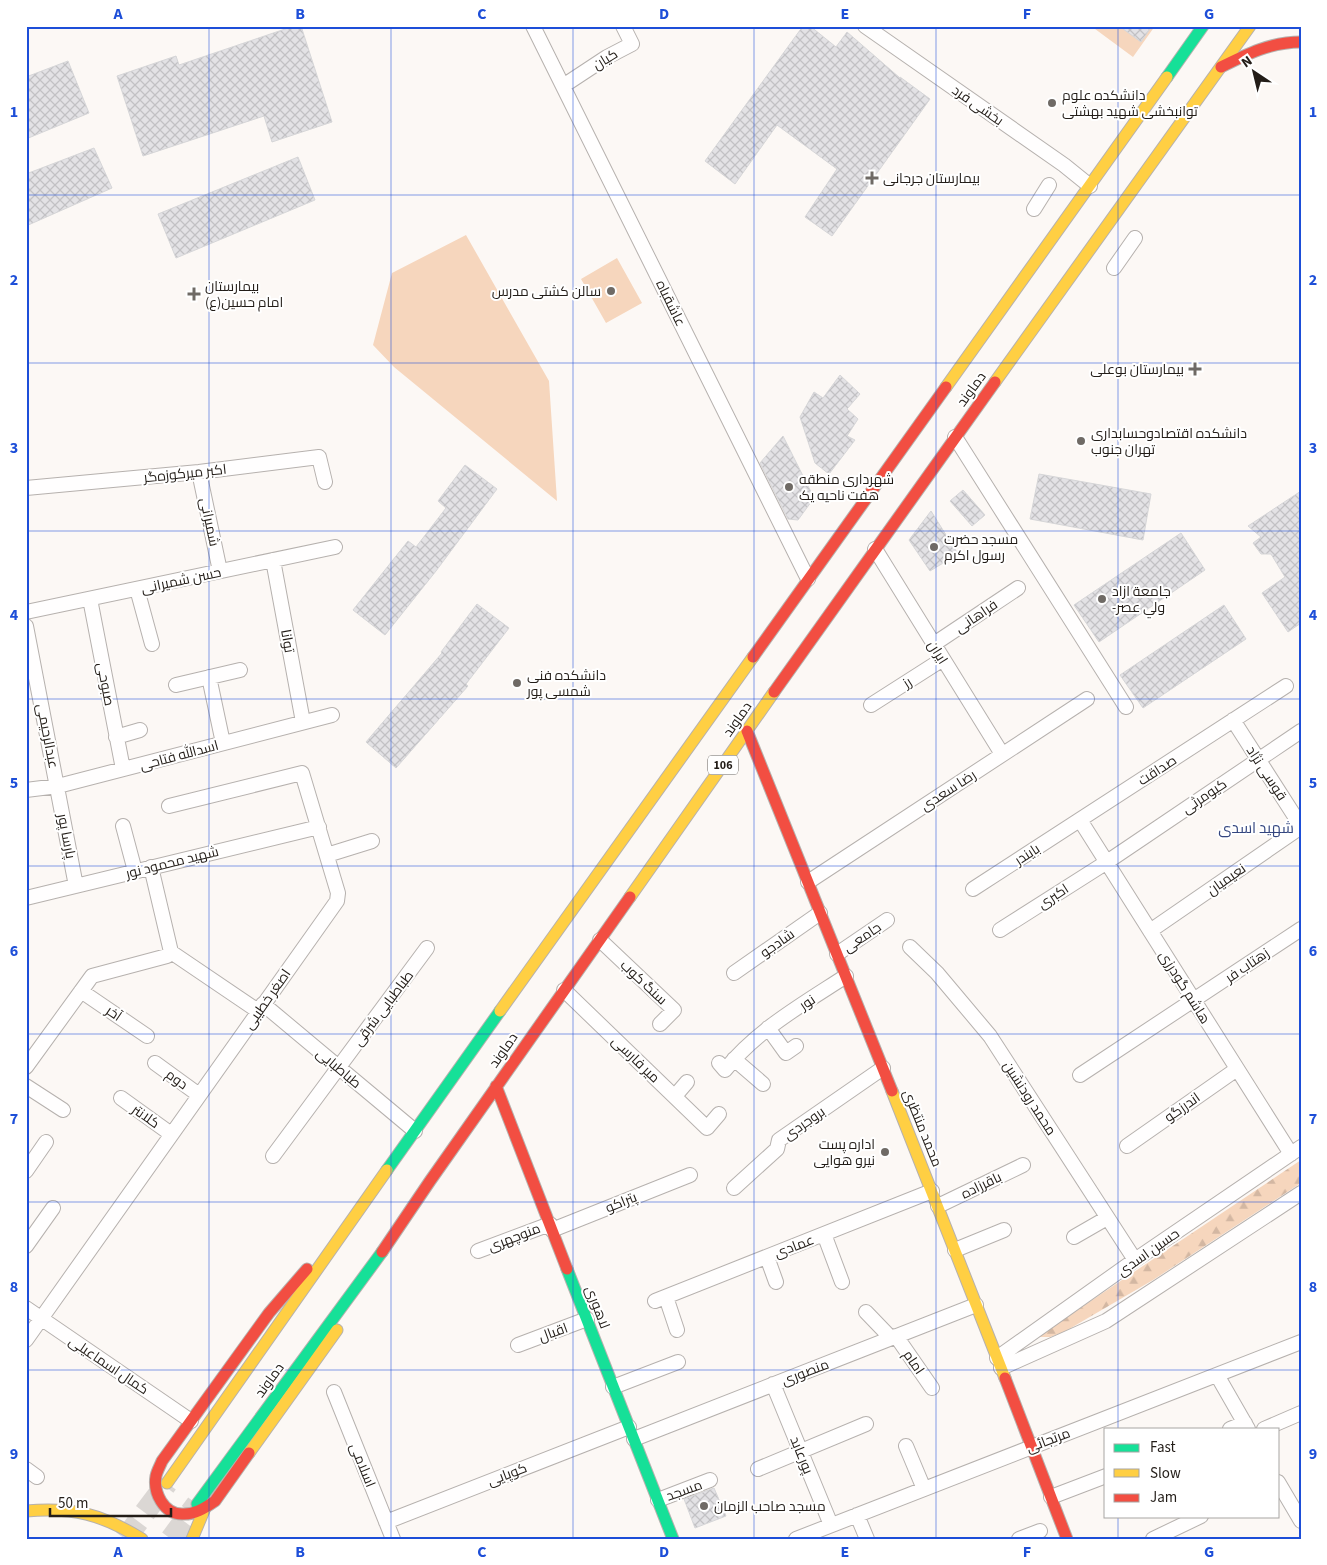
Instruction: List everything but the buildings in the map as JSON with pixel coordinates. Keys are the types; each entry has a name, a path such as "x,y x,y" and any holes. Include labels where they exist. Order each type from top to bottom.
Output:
{"main road":[{"name":"دماوند","path":"167,1483 1203,26"},
{"name":"دماوند","path":"192,1539 201,1506 373,1265 496,1086 875,549 1250,26"},
{"path":"1221,66 1274,44 1291,41 1301,42"},
{"name":"محمد منتظری","path":"747,730 938,1206 1067,1539"},
{"name":"لاهوری","path":"496,1086 673,1539"},
{"path":"201,1506 194,1513 182,1515 172,1513 162,1505 157,1492 156,1476 162,1461 270,1313 309,1266 338,1241"},
{"path":"26,1510 52,1508 88,1513 121,1525 142,1539"}],"street":[{"name":"عاشقباه","path":"533,26 808,579"},
{"name":"کیان","path":"563,86 632,44 623,26"},
{"name":"بخشی فرد","path":"865,26 1090,186"},
{"path":"1034,209 1049,185"},
{"path":"1114,268 1135,238"},
{"path":"955,437 1126,707"},
{"name":"اکبر میرکوزه‌گر","path":"26,488 199,472 319,457 325,482"},
{"name":"شمیرانی","path":"199,472 220,571"},
{"name":"حسن شمیرانی","path":"26,612 335,547"},
{"name":"ایران","path":"875,549 1002,754"},
{"name":"توانا","path":"273,560 303,722"},
{"name":"فراهانی","path":"934,644 1018,588"},
{"path":"137,589 152,644"},
{"name":"صبوحی","path":"90,599 123,769"},
{"name":"عبدالرحیمی","path":"26,626 58,786"},
{"name":"رز","path":"870,705 943,659"},
{"path":"176,685 240,670"},
{"path":"209,677 223,743"},
{"name":"صداقت","path":"1080,820 1286,686"},
{"name":"رضا سعدی","path":"808,882 1087,698"},
{"name":"اسدالله فتاحی","path":"26,790 58,786 332,715"},
{"name":"قوسی نژاد","path":"1233,720 1301,826"},
{"path":"116,737 140,730"},
{"name":"کیومرثی","path":"1106,862 1301,731"},
{"name":"اصغر خطیبی","path":"26,1340 337,901 338,893 302,773 169,806"},
{"name":"پارسا پور","path":"58,786 76,886"},
{"name":"هاشم گودرزی","path":"1080,820 1238,1069 1296,1151"},
{"name":"بایندر","path":"973,889 1080,820"},
{"path":"123,826 135,871"},
{"name":"نعیمیان","path":"1150,931 1301,826"},
{"name":"شهید محمود نور","path":"26,898 319,827"},
{"path":"327,855 372,841"},
{"name":"اکبری","path":"1000,930 1106,862"},
{"path":"26,1067 92,976 167,956 171,952 151,867"},
{"name":"شادجو","path":"734,973 820,913"},
{"name":"جامعی","path":"837,954 887,920"},
{"name":"زهتاب فر","path":"1080,1075 1301,929"},
{"name":"سنگ کوب","path":"600,940 674,1010 660,1024"},
{"name":"محمد رودنشین","path":"910,946 990,1036 1106,1218 1135,1260"},
{"name":"طباطبایی شرقی","path":"273,1156 427,948"},
{"name":"طباطبایی","path":"171,952 260,1008 338,1067 415,1132"},
{"name":"نور","path":"738,1054 768,1028 846,976"},
{"name":"میر فارسی","path":"564,990 707,1128 719,1114"},
{"name":"آخر","path":"81,991 147,1036"},
{"path":"768,1028 786,1053 796,1046"},
{"path":"718,1063 724,1070 738,1054 763,1084"},
{"name":"دوم","path":"155,1063 199,1095"},
{"name":"بروجردی","path":"734,1188 777,1149 779,1140 883,1068"},
{"name":"اندرزگو","path":"1127,1146 1238,1069"},
{"path":"675,1096 687,1082"},
{"path":"26,1086 63,1110"},
{"name":"کلانتر","path":"121,1098 171,1134"},
{"path":"27,1167 46,1142"},
{"name":"حسین اسدی","path":"999,1363 1135,1260 1296,1151"},
{"name":"باقرزاده","path":"938,1206 1023,1165"},
{"name":"پتراکو","path":"551,1227 690,1175"},
{"name":"عمادی","path":"677,1330 660,1299 932,1192"},
{"path":"999,1363 1106,1321 1301,1193"},
{"path":"26,1246 53,1208"},
{"path":"1074,1237 1106,1218"},
{"name":"منوچهری","path":"478,1251 551,1227"},
{"path":"955,1250 1004,1230"},
{"path":"824,1234 842,1282"},
{"path":"768,1257 776,1282"},
{"name":"منصوری","path":"631,1433 773,1384 976,1305"},
{"name":"کمال اسماعیلی","path":"26,1308 191,1421"},
{"name":"امام","path":"866,1312 894,1337 932,1388"},
{"name":"اقبال","path":"518,1345 587,1319"},
{"name":"مرتجائی","path":"796,1539 1301,1342"},
{"path":"613,1387 678,1362"},
{"path":"1217,1374 1246,1426"},
{"name":"پورعابد","path":"773,1384 831,1525"},
{"name":"اسلامی","path":"334,1392 393,1539"},
{"path":"1266,1428 1301,1413"},
{"path":"758,1469 866,1424"},
{"name":"کوپایی","path":"386,1522 631,1433"},
{"path":"906,1446 924,1489"},
{"path":"1051,1497 1104,1477"},
{"name":"مسجد","path":"658,1500 710,1480"},
{"path":"1280,1485 1301,1521"},
{"path":"857,1514 867,1539"},
{"path":"1153,1539 1178,1534 1198,1518"},
{"path":"1019,1539 1040,1531"}],"green space":[{"path":"1091,26 1155,26 1133,57"},
{"path":"466,235 549,381 557,501 394,367 373,345 392,273"},
{"name":"سالن کشتی مدرس","path":"617,258 642,303 606,323 581,279"},
{"path":"1301,1160 1301,1183 1153,1280 1064,1332 1050,1337 1037,1337"}],"tunnel":[{"path":"125,1539 167,1483"},
{"path":"171,1539 197,1504"}],"traffic: fast":[{"path":"1167,77 1203,26"},
{"path":"387,1170 500,1011"},
{"path":"197,1504 382,1252"},
{"path":"567,1269 673,1539"}],"traffic: slow":[{"path":"995,382 1250,26"},
{"path":"946,387 1167,77"},
{"path":"500,1011 753,657"},
{"path":"630,897 774,692"},
{"path":"892,1091 1005,1378"},
{"path":"167,1483 387,1170"},
{"path":"249,1453 337,1330"},
{"path":"192,1539 205,1508"},
{"path":"26,1511 59,1510 87,1514 127,1530 142,1539"}],"traffic: jam":[{"path":"1221,67 1269,46 1301,42"},
{"path":"774,692 995,382"},
{"path":"753,657 946,387"},
{"path":"747,731 892,1091"},
{"path":"382,1252 630,897"},
{"path":"496,1086 567,1269"},
{"path":"249,1453 215,1501 203,1508 195,1512 182,1514 170,1510 161,1501 156,1489 156,1474 162,1461 269,1313 307,1269"},
{"path":"1005,1378 1067,1539"}],"place":[{"name":"دانشکده علوم توانبخشی شهید بهشتی","path":"1052,103"},
{"name":"بیمارستان جرجانی","path":"872,178"},
{"name":"سالن کشتی مدرس","path":"611,291"},
{"name":"بیمارستان امام حسین(ع)","path":"194,294"},
{"name":"بیمارستان بوعلی","path":"1195,369"},
{"name":"دانشکده اقتصادوحسابداری تهران جنوب","path":"1081,441"},
{"name":"شهرداری منطقه هفت ناحیه یک","path":"789,487"},
{"name":"مسجد حضرت رسول اکرم","path":"934,547"},
{"name":"جامعة ازاد -ولي عصر","path":"1102,599"},
{"name":"دانشکده فنی شمسی پور","path":"517,683"},
{"name":"اداره پست نیرو هوایی","path":"885,1152"},
{"name":"مسجد صاحب الزمان","path":"704,1506"}],"district":[{"name":"شهید اسدی","path":"1256,828"}]}
